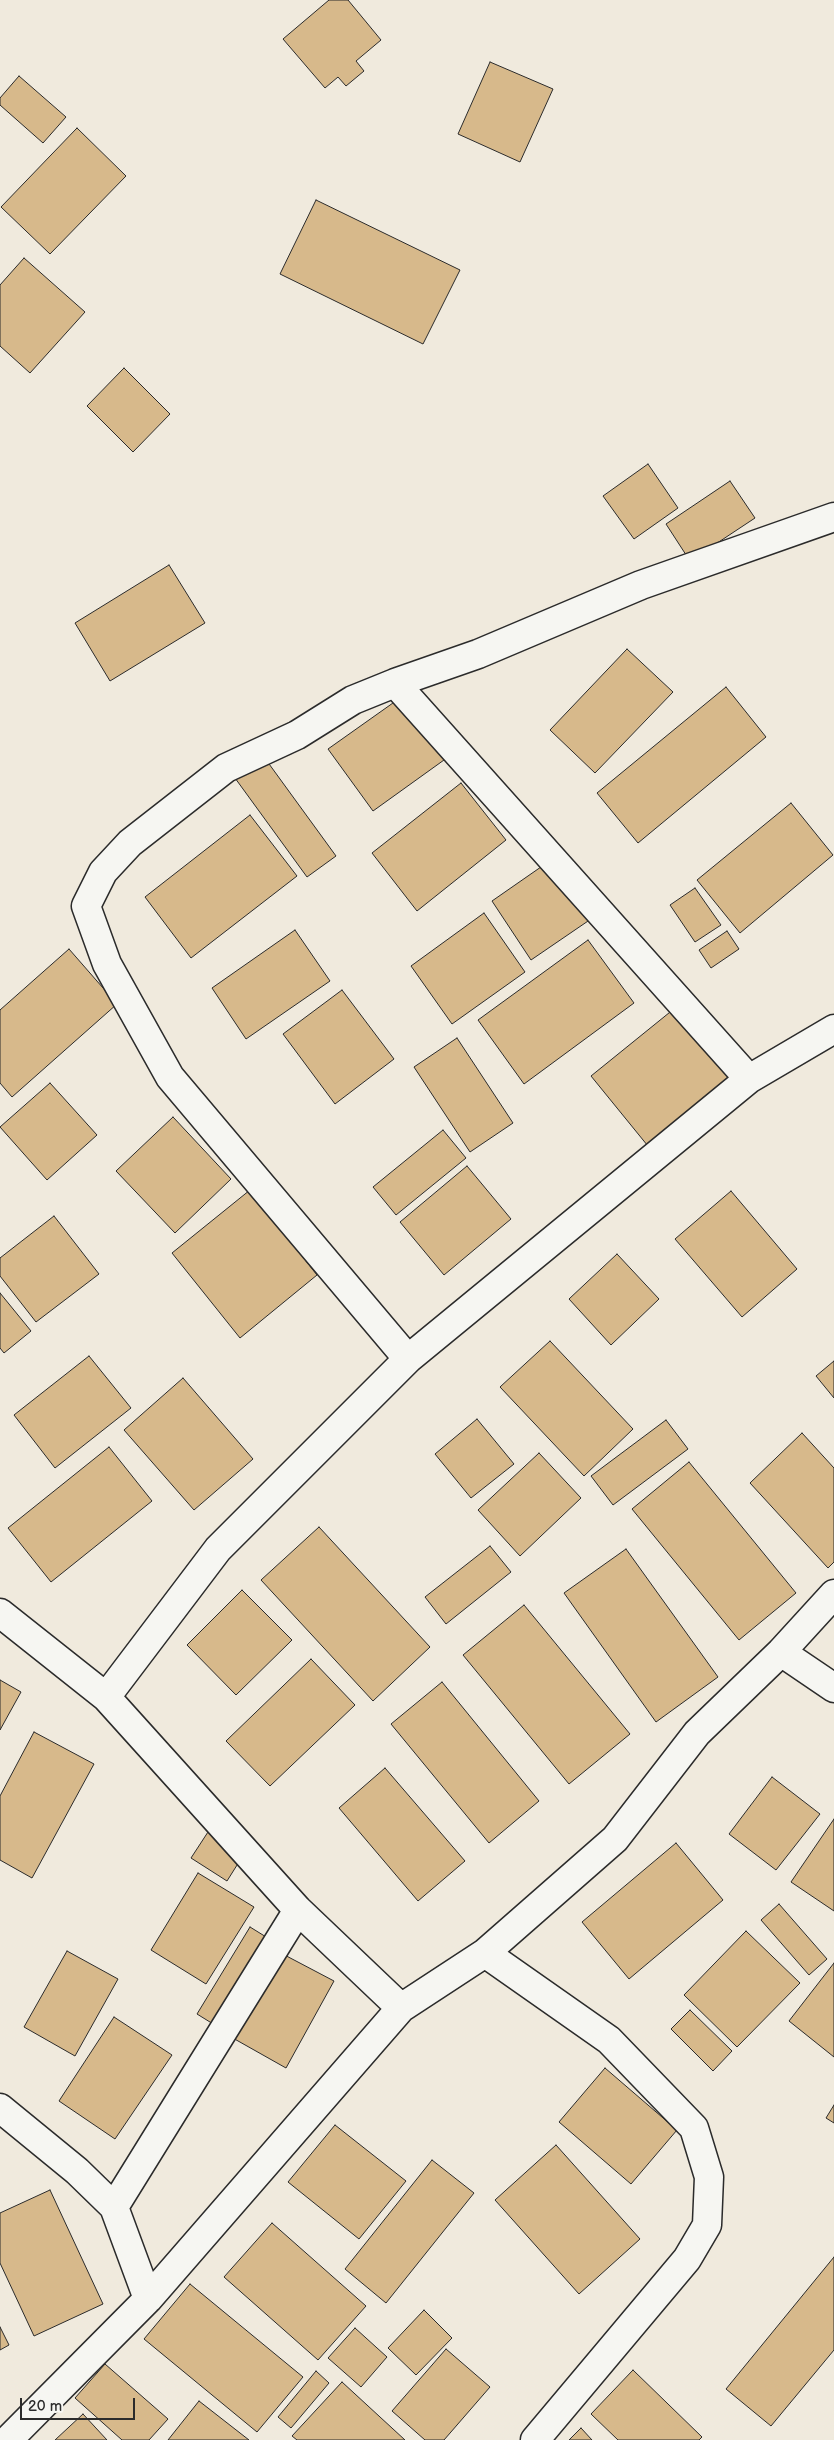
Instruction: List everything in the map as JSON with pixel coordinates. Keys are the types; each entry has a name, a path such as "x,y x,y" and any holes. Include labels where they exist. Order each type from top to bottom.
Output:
{"street":[{"path":"408,1359 170,1077 107,964 86,906 103,872 130,843 226,768 297,735 353,700 478,654 641,585 834,516"},
{"path":"395,683 748,1079"},
{"path":"106,1697 218,1549 408,1359 748,1079 834,1029"},
{"path":"8,2440 148,2299 401,2008 485,1953 616,1840 696,1732 781,1652 834,1594"},
{"path":"0,1613 106,1697 298,1910 401,2008"},
{"path":"781,1652 834,1688"},
{"path":"114,2206 298,1910"},
{"path":"485,1953 609,2040 694,2128 708,2177 707,2225 687,2259 535,2440"},
{"path":"0,2108 77,2171 114,2206 148,2299"}],"building":[{"path":"329,0 348,0 381,40 356,61 364,71 346,86 338,77 325,88 283,39"},
{"path":"490,62 553,89 520,162 458,134"},
{"path":"19,76 66,117 43,143 0,105 0,98"},
{"path":"77,128 126,176 50,254 1,207"},
{"path":"316,200 460,270 423,344 280,274"},
{"path":"24,258 85,312 30,373 0,346 0,285"},
{"path":"124,368 170,414 133,452 87,406"},
{"path":"648,464 678,508 634,539 603,496"},
{"path":"730,481 755,518 690,561 666,524"},
{"path":"169,565 205,623 110,681 75,623"},
{"path":"627,649 673,692 595,773 550,730"},
{"path":"726,687 766,737 638,843 597,793"},
{"path":"400,698 444,760 373,811 328,749"},
{"path":"264,757 336,856 307,877 235,778"},
{"path":"461,783 506,840 417,911 372,853"},
{"path":"791,803 833,855 740,933 697,880"},
{"path":"250,815 297,876 191,958 145,897"},
{"path":"551,860 591,919 531,960 492,901"},
{"path":"695,888 721,925 695,942 670,905"},
{"path":"484,913 525,972 452,1024 411,966"},
{"path":"295,930 330,981 246,1039 212,988"},
{"path":"727,931 739,949 711,968 699,950"},
{"path":"588,940 634,1003 524,1084 478,1020"},
{"path":"69,949 117,1004 12,1097 0,1083 0,1010"},
{"path":"342,990 394,1059 335,1104 283,1034"},
{"path":"680,1004 741,1079 652,1151 591,1076"},
{"path":"457,1038 513,1123 470,1152 414,1067"},
{"path":"50,1083 97,1135 47,1180 0,1127"},
{"path":"173,1117 231,1179 175,1233 116,1171"},
{"path":"443,1130 466,1158 396,1215 373,1187"},
{"path":"467,1166 511,1219 444,1275 400,1222"},
{"path":"250,1190 317,1275 240,1338 172,1253"},
{"path":"731,1191 797,1269 742,1317 675,1239"},
{"path":"54,1216 99,1274 36,1322 0,1276 0,1258"},
{"path":"617,1254 659,1299 611,1345 569,1299"},
{"path":"0,1293 31,1331 4,1353 0,1348"},
{"path":"550,1341 633,1429 584,1476 500,1387"},
{"path":"89,1356 131,1408 55,1468 14,1415"},
{"path":"834,1361 834,1398 816,1376"},
{"path":"183,1378 253,1459 194,1510 124,1430"},
{"path":"477,1419 514,1464 471,1498 435,1454"},
{"path":"666,1420 688,1449 613,1505 591,1476"},
{"path":"802,1433 834,1468 834,1562 828,1568 750,1483"},
{"path":"109,1447 152,1501 51,1582 8,1528"},
{"path":"539,1453 581,1498 520,1556 478,1510"},
{"path":"689,1462 796,1593 739,1640 632,1509"},
{"path":"319,1527 430,1647 373,1701 261,1580"},
{"path":"490,1546 511,1572 446,1624 425,1597"},
{"path":"626,1549 718,1677 656,1722 564,1593"},
{"path":"242,1590 292,1640 236,1695 187,1645"},
{"path":"524,1605 630,1734 569,1784 463,1655"},
{"path":"311,1659 355,1705 270,1786 226,1741"},
{"path":"0,1680 21,1692 0,1730"},
{"path":"442,1682 539,1801 489,1843 391,1724"},
{"path":"34,1732 94,1764 32,1878 0,1860 0,1796"},
{"path":"385,1768 465,1861 418,1901 339,1808"},
{"path":"772,1777 820,1814 776,1870 729,1834"},
{"path":"834,1819 834,1911 791,1882"},
{"path":"208,1832 244,1854 227,1881 191,1858"},
{"path":"676,1843 723,1900 629,1979 582,1922"},
{"path":"198,1873 254,1907 206,1984 151,1950"},
{"path":"779,1904 827,1959 809,1975 761,1920"},
{"path":"250,1927 271,1940 218,2027 197,2014"},
{"path":"746,1931 800,1983 737,2047 684,1995"},
{"path":"67,1951 118,1979 75,2056 24,2027"},
{"path":"277,1951 334,1981 286,2068 231,2037"},
{"path":"834,1963 834,2057 789,2021"},
{"path":"690,2010 732,2051 713,2071 671,2029"},
{"path":"114,2017 172,2055 115,2139 59,2101"},
{"path":"605,2068 677,2130 631,2184 559,2122"},
{"path":"834,2105 834,2123 826,2118"},
{"path":"335,2125 406,2181 359,2239 288,2182"},
{"path":"556,2145 640,2239 579,2294 495,2200"},
{"path":"432,2160 474,2193 386,2303 345,2269"},
{"path":"50,2190 103,2304 34,2336 0,2263 0,2213"},
{"path":"272,2223 366,2306 318,2360 224,2277"},
{"path":"834,2257 834,2350 771,2426 726,2389"},
{"path":"190,2284 303,2377 257,2432 144,2339"},
{"path":"424,2310 452,2338 416,2375 388,2348"},
{"path":"0,2327 9,2345 0,2350"},
{"path":"355,2328 387,2357 361,2387 328,2358"},
{"path":"446,2349 490,2387 444,2440 425,2440 392,2411"},
{"path":"105,2364 168,2419 149,2440 122,2440 75,2398"},
{"path":"633,2370 702,2437 699,2440 618,2440 591,2414"},
{"path":"316,2371 329,2383 291,2428 278,2417"},
{"path":"342,2382 405,2440 297,2440 292,2436"},
{"path":"199,2401 249,2440 168,2440"},
{"path":"83,2414 107,2440 55,2440"},
{"path":"581,2428 592,2440 569,2440"}]}
